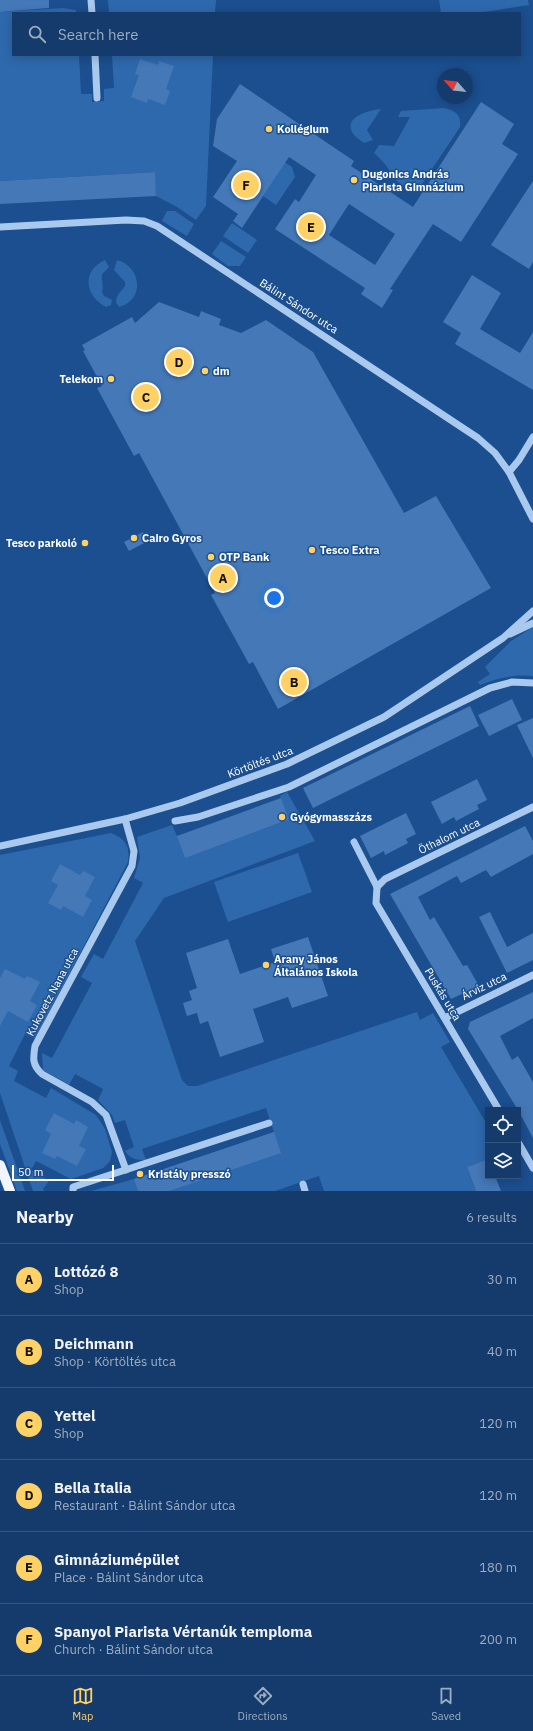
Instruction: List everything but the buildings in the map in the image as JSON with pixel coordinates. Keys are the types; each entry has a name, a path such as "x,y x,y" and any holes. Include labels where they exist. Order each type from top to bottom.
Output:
{"main road":[{"path":"0,1165 10,1191"}],"street":[{"path":"92,0 92,12"},
{"path":"95,56 97,98"},
{"name":"Bálint Sándor utca","path":"0,227 126,220 144,221 157,226 478,438 495,453 510,472 533,518"},
{"path":"510,472 533,437"},
{"name":"Körtöltés utca","path":"503,638 533,611"},
{"name":"Körtöltés utca","path":"0,846 125,819 180,803 262,774 340,739 384,717 503,638 533,623"},
{"path":"175,821 198,817 289,786 490,688 512,682 533,683"},
{"name":"Öthalom utca","path":"377,887 385,879 533,807"},
{"name":"Kukovetz Nana utca","path":"125,819 134,851 132,866 35,1046 32,1060 35,1068 42,1074 92,1102 106,1115 126,1170"},
{"path":"354,842 377,887"},
{"name":"Puskás utca","path":"377,887 376,903 497,1107"},
{"name":"Árvíz utca","path":"445,1018 533,975"},
{"path":"73,1191 73,1187 162,1160 269,1123"},
{"path":"519,1143 533,1168"}],"shaded area":[{"path":"108,0 216,0 215,12 109,12"},
{"path":"439,0 528,0 529,5 484,12 441,12"},
{"path":"63,8 76,10 76,12 12,12 12,56 79,56 81,94 92,94 92,102 104,101 104,89 114,88 112,56 213,56 206,206 196,220 177,207 156,196 154,172 0,181 0,12"},
{"path":"444,108 451,110 459,116 460,127 422,184 410,187 401,184 374,153 379,145 394,146 410,117 398,117 401,111"},
{"path":"381,109 367,130 373,140 364,143 352,132 352,122 355,118 365,112"},
{"path":"278,162 286,163 292,167 295,177 276,205 263,196 278,173"},
{"path":"167,211 175,211 194,224 187,236 162,221"},
{"path":"232,223 257,240 248,253 223,236"},
{"path":"221,241 246,257 240,266 228,266 212,254"},
{"path":"105,260 109,267 102,275 102,292 104,296 112,300 111,305 106,307 94,297 90,290 89,284 89,277 92,270"},
{"path":"117,260 132,269 137,284 133,298 119,307 116,301 125,286 125,282 114,270"},
{"path":"533,627 533,676 506,677 480,685 478,682 490,674 485,667 511,641"},
{"path":"287,792 315,841 164,898 135,941 182,1080 188,1086 197,1086 417,1012 420,1020 433,1013 450,1042 441,1047 485,1121 485,1160 467,1167 476,1191 324,1191 319,1176 275,1191 91,1191 134,1179 274,1132 266,1108 142,1149 146,1160 139,1160 129,1156 125,1151 134,1147 125,1120 115,1123 112,1115 98,1100 103,1089 75,1074 69,1085 43,1070 42,1053 52,1058 92,983 81,977 94,954 103,959 143,883 134,878 140,858 137,837 172,825 177,836 289,819 280,796"},
{"path":"111,833 116,835 126,844 128,862 35,1039 25,1034 9,1066 18,1071 14,1081 46,1098 51,1088 96,1115 105,1129 112,1152 110,1161 103,1168 71,1179 36,1161 31,1170 49,1181 43,1189 44,1191 33,1191 0,1093 0,855"},
{"path":"298,853 312,892 228,922 214,882"},
{"path":"0,1120 25,1191 17,1191 0,1144"}],"place":[{"name":"Kollégium","path":"269,129"},
{"name":"Dugonics András Piarista Gimnázium","path":"354,180"},
{"name":"Spanyol Piarista Vértanúk temploma","path":"246,185"},
{"name":"Gimnáziumépület","path":"311,227"},
{"name":"Bella Italia","path":"179,362"},
{"name":"dm","path":"205,371"},
{"name":"Telekom","path":"111,379"},
{"name":"Yettel","path":"146,397"},
{"name":"Cairo Gyros","path":"134,538"},
{"name":"Tesco parkoló","path":"85,543"},
{"name":"Tesco Extra","path":"312,550"},
{"name":"OTP Bank","path":"211,557"},
{"name":"Lottózó 8","path":"223,578"},
{"name":"Deichmann","path":"294,682"},
{"name":"Gyógymasszázs","path":"282,817"},
{"name":"Arany János Általános Iskola","path":"266,965"},
{"name":"Kristály presszó","path":"140,1174"}]}
